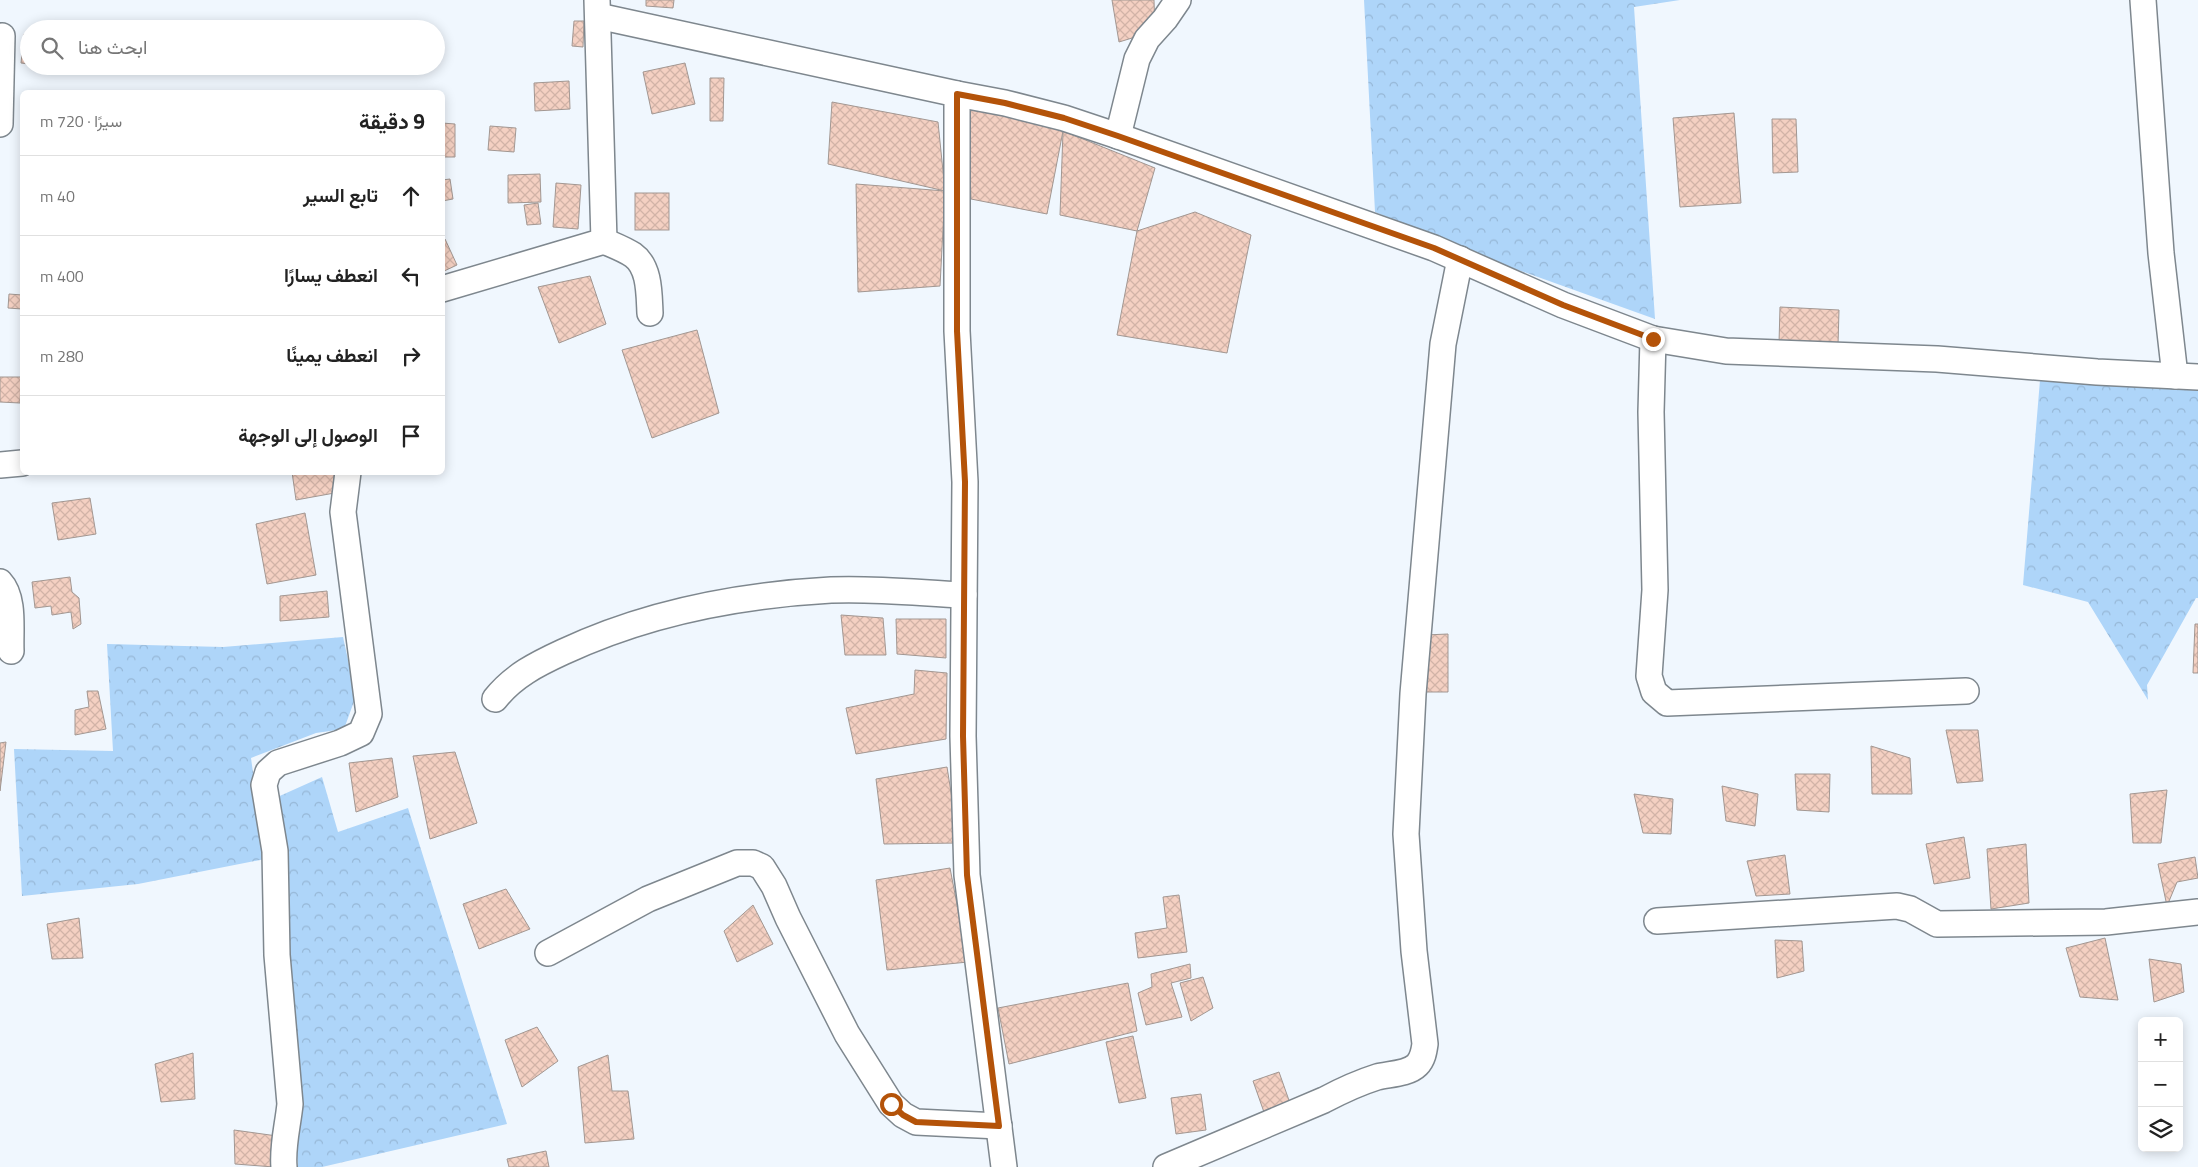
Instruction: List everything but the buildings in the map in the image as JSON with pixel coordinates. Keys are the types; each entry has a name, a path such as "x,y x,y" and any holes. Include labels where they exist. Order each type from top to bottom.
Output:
{"street":[{"path":"1118,136 1137,59 1146,39 1165,20 1178,0"},
{"path":"604,241 597,44 598,8 1064,118 1434,248 1563,305 1653,339 1726,351 1937,359 2097,372 2186,376 2161,253 2143,0"},
{"path":"0,124 2,36"},
{"path":"957,94 957,331 965,482 963,736 967,875 1004,1167"},
{"path":"445,289 604,241 633,255 642,265 648,287 650,313"},
{"path":"1166,1167 1324,1100 1346,1088 1378,1077 1410,1070 1417,1066 1423,1057 1426,1044 1414,951 1406,824 1413,694 1443,344 1460,259"},
{"path":"1653,339 1651,412 1655,590 1649,676 1654,692 1667,703 1966,691"},
{"path":"0,465 20,463"},
{"path":"284,1167 283,1152 290,1104 277,954 275,851 264,785 268,772 278,763 340,743 361,733 369,714 343,512 348,475"},
{"path":"0,582 5,588 8,597 11,651"},
{"path":"495,699 506,685 534,666 587,641 659,617 750,598 832,590 964,595"},
{"path":"548,953 648,899 737,863 753,863 762,867 774,886 788,918 847,1034 891,1104 903,1115 916,1122 999,1126"},
{"path":"1657,921 1897,906 1910,909 1937,924 2106,922 2198,912"}],"green space":[{"path":"1364,0 1680,0 1634,7 1655,319 1510,267 1375,212"},
{"path":"2040,380 2198,388 2198,598 2196,598 2147,685 2148,700 2088,602 2023,585"},
{"path":"343,637 356,696 344,729 316,733 251,758 265,859 138,884 22,896 14,749 113,751 107,644 223,647"},
{"path":"322,777 338,832 408,808 507,1124 322,1167 298,1167 273,799"}],"route":[{"path":"891,1104 903,1115 916,1122 999,1126 967,875 963,736 965,482 957,331 957,94 1005,103 1064,118 1118,136 1434,248 1506,278 1563,305 1653,339"}]}
